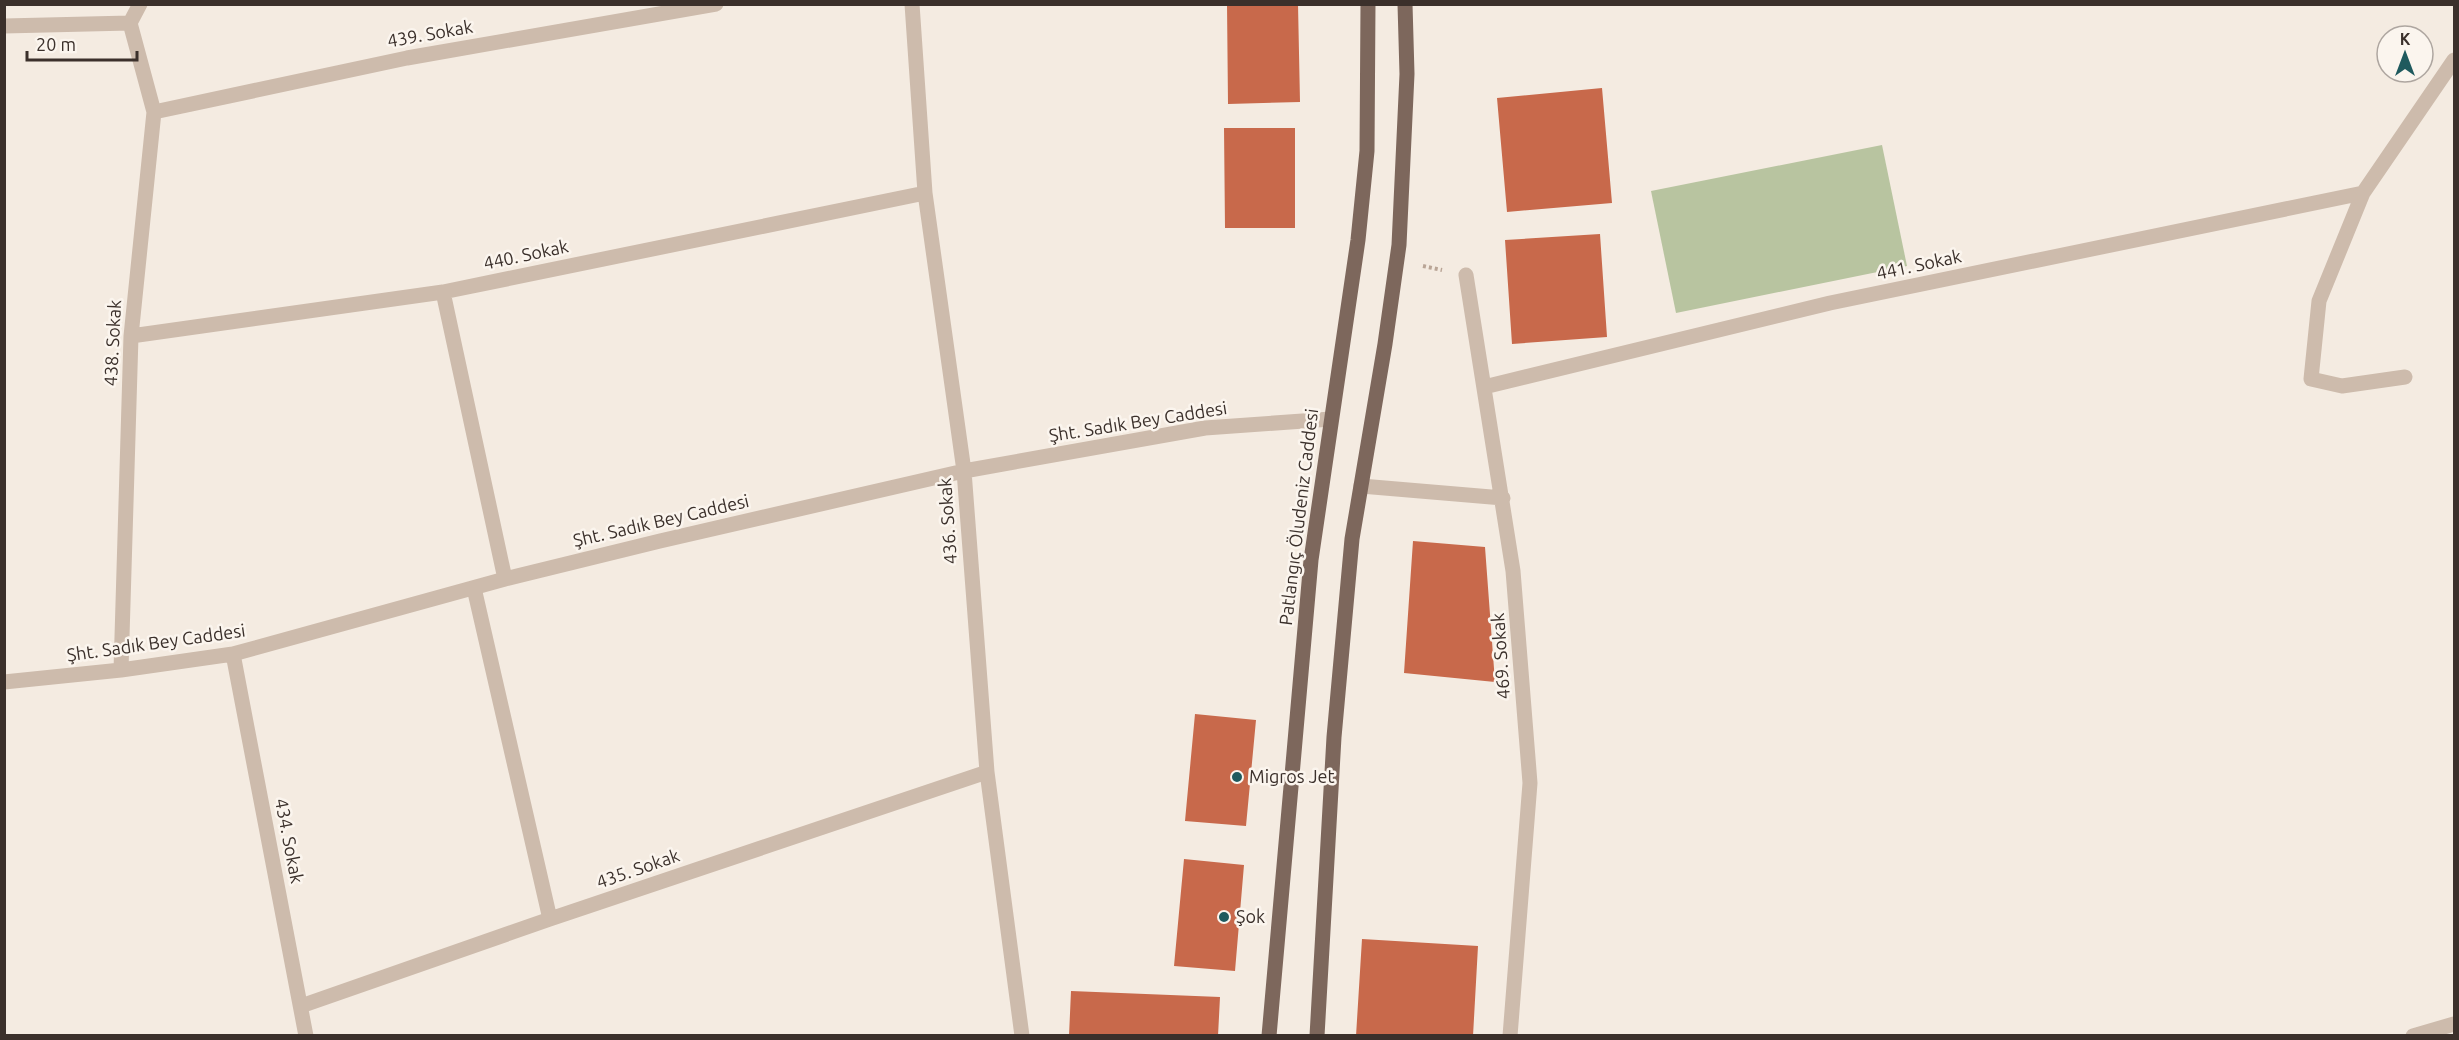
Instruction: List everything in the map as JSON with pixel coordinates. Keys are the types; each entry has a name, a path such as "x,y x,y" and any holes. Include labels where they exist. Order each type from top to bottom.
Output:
{"main road":[{"name":"Patlangıç Öludeniz Caddesi","path":"1269,1035 1311,560 1357,247 1367,151 1368,4"},
{"path":"1317,1035 1334,737 1352,539 1385,344 1399,244 1407,74 1405,4"}],"street":[{"path":"4,27 130,23 140,4"},
{"name":"439. Sokak","path":"154,112 407,58 716,4"},
{"name":"436. Sokak","path":"912,4 925,193 964,471 987,772 1022,1035"},
{"name":"438. Sokak","path":"121,670 131,336 154,112 130,23"},
{"path":"2405,377 2342,386 2311,379 2319,301 2363,192 2454,60"},
{"name":"441. Sokak","path":"1484,387 1830,303 2363,192"},
{"name":"440. Sokak","path":"131,336 443,292 925,193"},
{"name":"469. Sokak","path":"1466,275 1514,571 1530,783 1510,1035"},
{"path":"443,292 505,579"},
{"name":"Şht. Sadık Bey Caddesi","path":"4,682 121,670 233,654 505,579 964,471 1205,428 1331,419"},
{"path":"1361,486 1503,498"},
{"path":"474,588 550,919"},
{"name":"434. Sokak","path":"233,654 306,1035"},
{"name":"435. Sokak","path":"301,1006 550,919 987,772"},
{"path":"2414,1035 2454,1024"}],"green space":[{"path":"1882,145 1907,266 1676,313 1651,191"}],"building":[{"path":"1227,4 1298,4 1300,102 1228,104"},
{"path":"1602,88 1612,203 1507,212 1497,98"},
{"path":"1224,128 1295,128 1295,228 1225,228"},
{"path":"1600,234 1607,337 1512,344 1505,240"},
{"path":"1413,541 1485,547 1495,682 1404,673"},
{"path":"1195,714 1256,720 1246,826 1185,821"},
{"path":"1184,859 1244,865 1235,971 1174,966"},
{"path":"1362,939 1478,946 1473,1036 1356,1036"},
{"path":"1071,991 1220,997 1218,1036 1069,1036"}],"place":[{"name":"Migros Jet","path":"1237,777"},
{"name":"Şok","path":"1224,917"}]}
